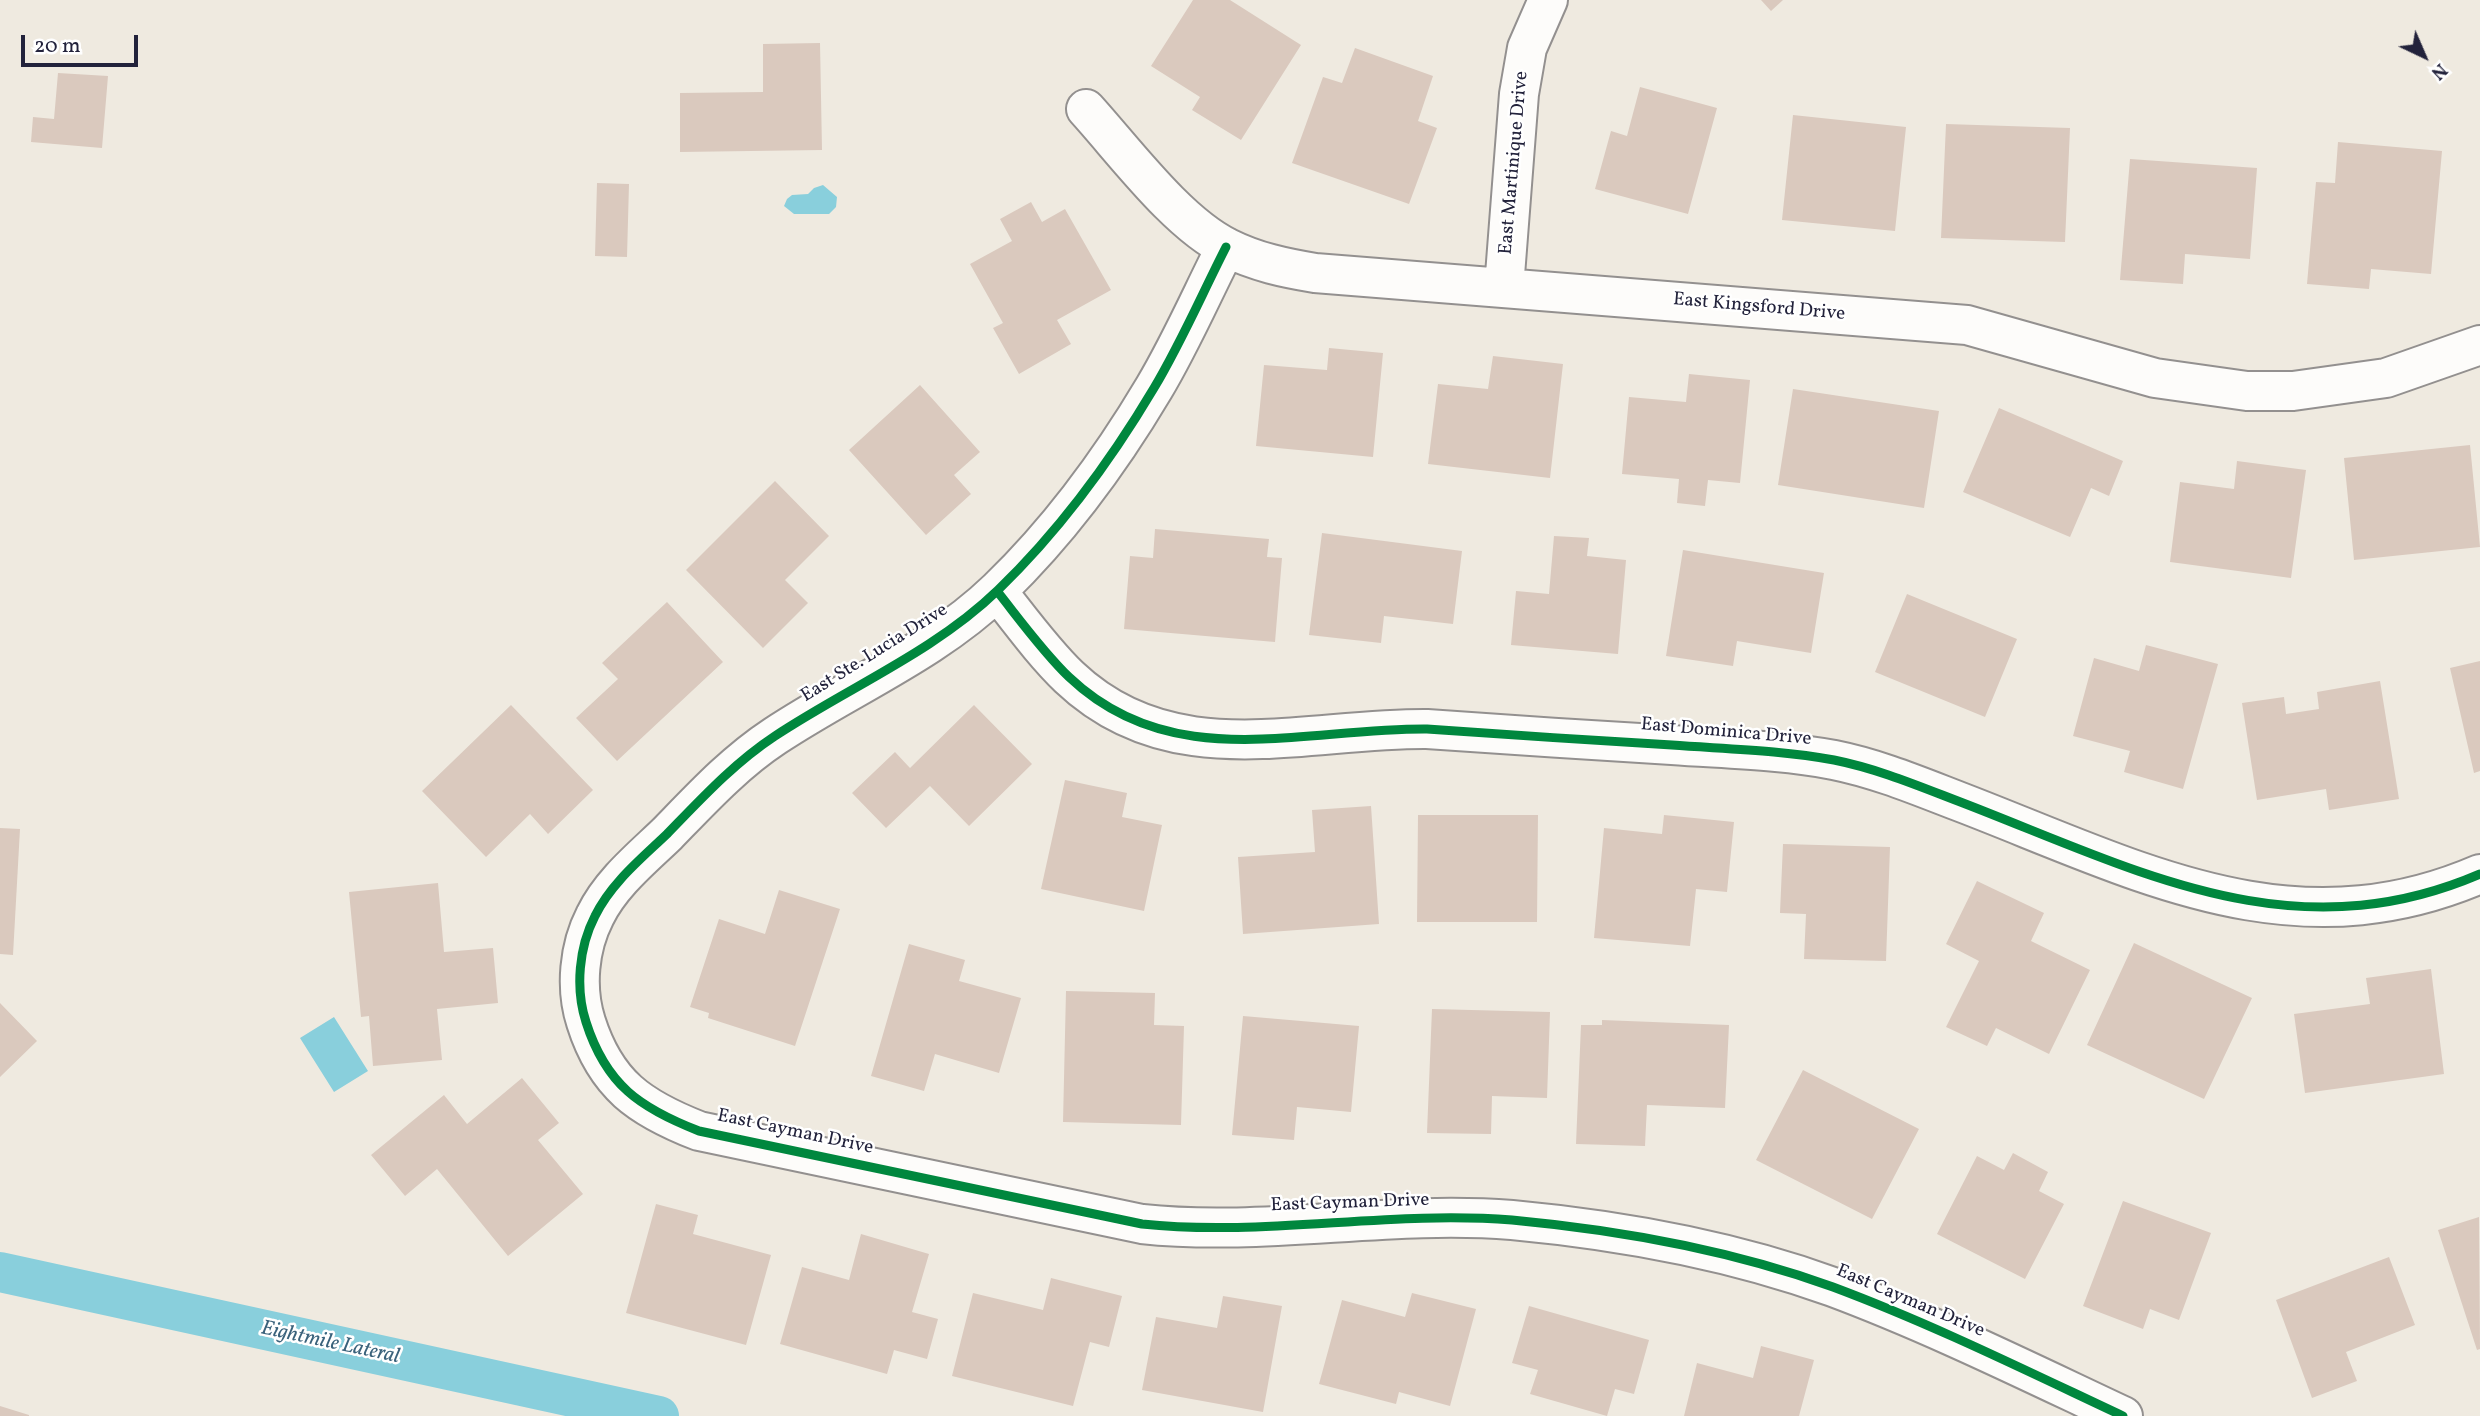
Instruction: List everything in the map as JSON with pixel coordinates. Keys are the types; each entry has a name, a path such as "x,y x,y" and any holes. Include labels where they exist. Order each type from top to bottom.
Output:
{"street":[{"name":"East Martinique Drive","path":"1504,288 1519,94 1527,48 1548,0"},
{"name":"East Kingsford Drive","path":"1086,109 1190,222 1226,247 1271,265 1315,273 1967,325 2155,378 2247,391 2305,390 2386,378 2480,345"},
{"name":"East Ste. Lucia Drive","path":"592,1040 580,1005 581,959 595,916 621,878 738,763 775,736 947,633 997,591 1048,538 1102,471 1155,386 1226,247"},
{"name":"East Dominica Drive","path":"997,591 1069,677 1106,707 1149,727 1195,739 1243,740 1382,729 1427,729 1791,753 1879,771 2182,888 2274,905 2322,907 2369,904 2415,895 2480,874"},
{"name":"East Cayman Drive","path":"592,1040 620,1086 656,1114 698,1131 1142,1224 1208,1228 1417,1217 1511,1220 1603,1231 1695,1248 1829,1286 1917,1320 2123,1416"}],"water":[{"path":"823,185 837,197 836,207 829,214 794,214 784,206 792,195 808,194"},
{"path":"334,1017 368,1071 334,1092 300,1038"}],"building":[{"path":"1193,0 1230,0 1301,45 1241,140 1192,110 1200,97 1151,66"},
{"path":"1761,0 1783,0 1771,11"},
{"path":"820,43 822,150 680,152 680,93 763,92 763,44"},
{"path":"1355,48 1433,76 1418,121 1437,128 1409,204 1292,163 1323,77 1342,83"},
{"path":"58,73 108,76 102,148 31,142 33,117 54,119"},
{"path":"1640,87 1717,108 1688,214 1595,189 1611,131 1627,136"},
{"path":"1793,115 1906,127 1895,231 1782,220"},
{"path":"1946,124 2070,128 2065,242 1941,238"},
{"path":"2338,142 2442,151 2431,274 2371,269 2369,289 2307,284 2316,182 2335,183"},
{"path":"2130,159 2257,168 2250,259 2185,254 2183,284 2120,280"},
{"path":"597,183 629,184 627,257 595,256"},
{"path":"1031,202 1042,222 1065,209 1111,290 1057,320 1071,344 1019,374 993,328 1003,323 970,264 1012,241 1000,219"},
{"path":"1329,348 1383,353 1373,457 1256,446 1264,365 1327,370"},
{"path":"1493,356 1563,364 1550,478 1428,464 1438,384 1488,389"},
{"path":"1689,374 1750,380 1740,483 1708,480 1705,506 1677,503 1679,479 1622,474 1629,397 1686,402"},
{"path":"920,385 980,452 954,475 971,494 926,535 849,450"},
{"path":"1793,389 1939,411 1924,508 1778,485"},
{"path":"1999,408 2123,461 2109,496 2091,488 2070,537 1963,492"},
{"path":"2470,445 2480,547 2354,560 2344,458"},
{"path":"2237,461 2306,470 2291,578 2170,562 2180,482 2234,489"},
{"path":"775,481 829,536 785,580 808,603 763,648 686,570"},
{"path":"1155,529 1269,539 1267,557 1282,558 1275,642 1124,629 1130,556 1153,558"},
{"path":"1322,533 1462,551 1453,624 1384,616 1381,643 1309,635"},
{"path":"1554,536 1589,538 1587,556 1626,560 1618,654 1511,645 1516,591 1549,594"},
{"path":"1683,550 1824,573 1811,653 1737,641 1733,666 1666,656"},
{"path":"1907,594 2017,639 1985,717 1875,672"},
{"path":"667,602 723,662 617,761 576,718 618,679 602,663"},
{"path":"2146,645 2218,664 2183,789 2124,772 2130,751 2073,736 2094,658 2139,671"},
{"path":"2480,661 2480,771 2474,773 2450,668"},
{"path":"2380,681 2399,799 2329,810 2326,789 2257,800 2242,703 2284,697 2286,714 2319,709 2317,692"},
{"path":"511,705 593,790 548,834 530,814 486,857 422,791"},
{"path":"974,705 1032,764 969,826 930,786 886,828 852,793 895,752 910,768"},
{"path":"1065,780 1127,793 1122,817 1162,825 1144,911 1041,889"},
{"path":"1371,806 1379,924 1243,934 1238,857 1315,852 1312,810"},
{"path":"1418,815 1538,815 1537,922 1417,922"},
{"path":"1664,815 1734,822 1727,892 1696,889 1690,946 1594,938 1604,828 1662,834"},
{"path":"0,828 20,829 13,955 0,954"},
{"path":"1783,844 1890,847 1886,961 1804,959 1806,914 1780,913"},
{"path":"1977,881 2044,913 2031,941 2090,970 2049,1054 1996,1028 1987,1046 1946,1027 1979,961 1946,944"},
{"path":"438,883 444,952 493,948 498,1003 437,1009 442,1060 373,1066 369,1016 361,1017 349,892"},
{"path":"779,890 840,909 795,1046 708,1018 709,1013 690,1007 719,919 765,934"},
{"path":"2134,943 2252,998 2204,1099 2087,1045"},
{"path":"909,944 965,960 959,981 1021,998 999,1073 935,1054 924,1091 871,1076"},
{"path":"2431,969 2444,1074 2305,1093 2294,1014 2370,1004 2366,978"},
{"path":"1066,991 1155,993 1154,1025 1184,1026 1181,1125 1063,1122"},
{"path":"0,1003 37,1041 0,1077"},
{"path":"1432,1009 1550,1012 1547,1098 1492,1096 1491,1134 1427,1133"},
{"path":"1243,1016 1359,1026 1351,1112 1297,1107 1294,1140 1232,1135"},
{"path":"1602,1020 1729,1025 1725,1108 1647,1105 1645,1146 1576,1144 1581,1025 1602,1025"},
{"path":"1803,1070 1919,1129 1872,1219 1756,1160"},
{"path":"522,1078 559,1123 538,1140 583,1194 508,1256 437,1169 405,1196 371,1155 444,1095 467,1124"},
{"path":"2013,1153 2048,1172 2039,1191 2064,1204 2025,1279 1937,1234 1977,1156 2004,1170"},
{"path":"2123,1201 2211,1233 2179,1320 2150,1309 2143,1329 2083,1306"},
{"path":"656,1204 698,1215 693,1234 771,1255 746,1345 626,1313"},
{"path":"2479,1217 2480,1349 2477,1350 2438,1230"},
{"path":"861,1234 929,1254 912,1312 938,1319 927,1359 894,1350 887,1374 780,1344 802,1267 849,1280"},
{"path":"2389,1257 2415,1325 2346,1352 2357,1381 2312,1398 2276,1300"},
{"path":"1051,1278 1122,1296 1109,1347 1090,1342 1073,1406 952,1376 973,1293 1043,1310"},
{"path":"1412,1293 1476,1309 1450,1406 1399,1392 1396,1404 1319,1384 1342,1300 1405,1317"},
{"path":"1223,1296 1282,1306 1263,1412 1142,1390 1156,1317 1217,1328"},
{"path":"1529,1306 1649,1340 1634,1394 1615,1389 1607,1416 1530,1394 1538,1370 1512,1363"},
{"path":"1761,1346 1814,1360 1799,1416 1684,1416 1697,1363 1753,1378"},
{"path":"0,1406 29,1415 29,1416 0,1416"}],"waterway":[{"name":"Eightmile Lateral","path":"0,1272 659,1416"}],"cycle path":[{"path":"1226,247 1173,354 1137,415 1083,494 1021,567 973,612 947,632 803,718 746,758 718,782 609,893 595,916 585,941 580,982 583,1009 594,1044 615,1078 643,1103 699,1131 1142,1224 1234,1227 1419,1218 1512,1220 1593,1229 1715,1252 1794,1274 1870,1301 1979,1348 2123,1416"},
{"path":"997,591 1059,667 1109,707 1151,726 1194,736 1286,738 1427,729 1753,750 1814,757 1867,768 1900,779 2153,876 2216,894 2280,905 2344,906 2411,897 2480,874"}]}
